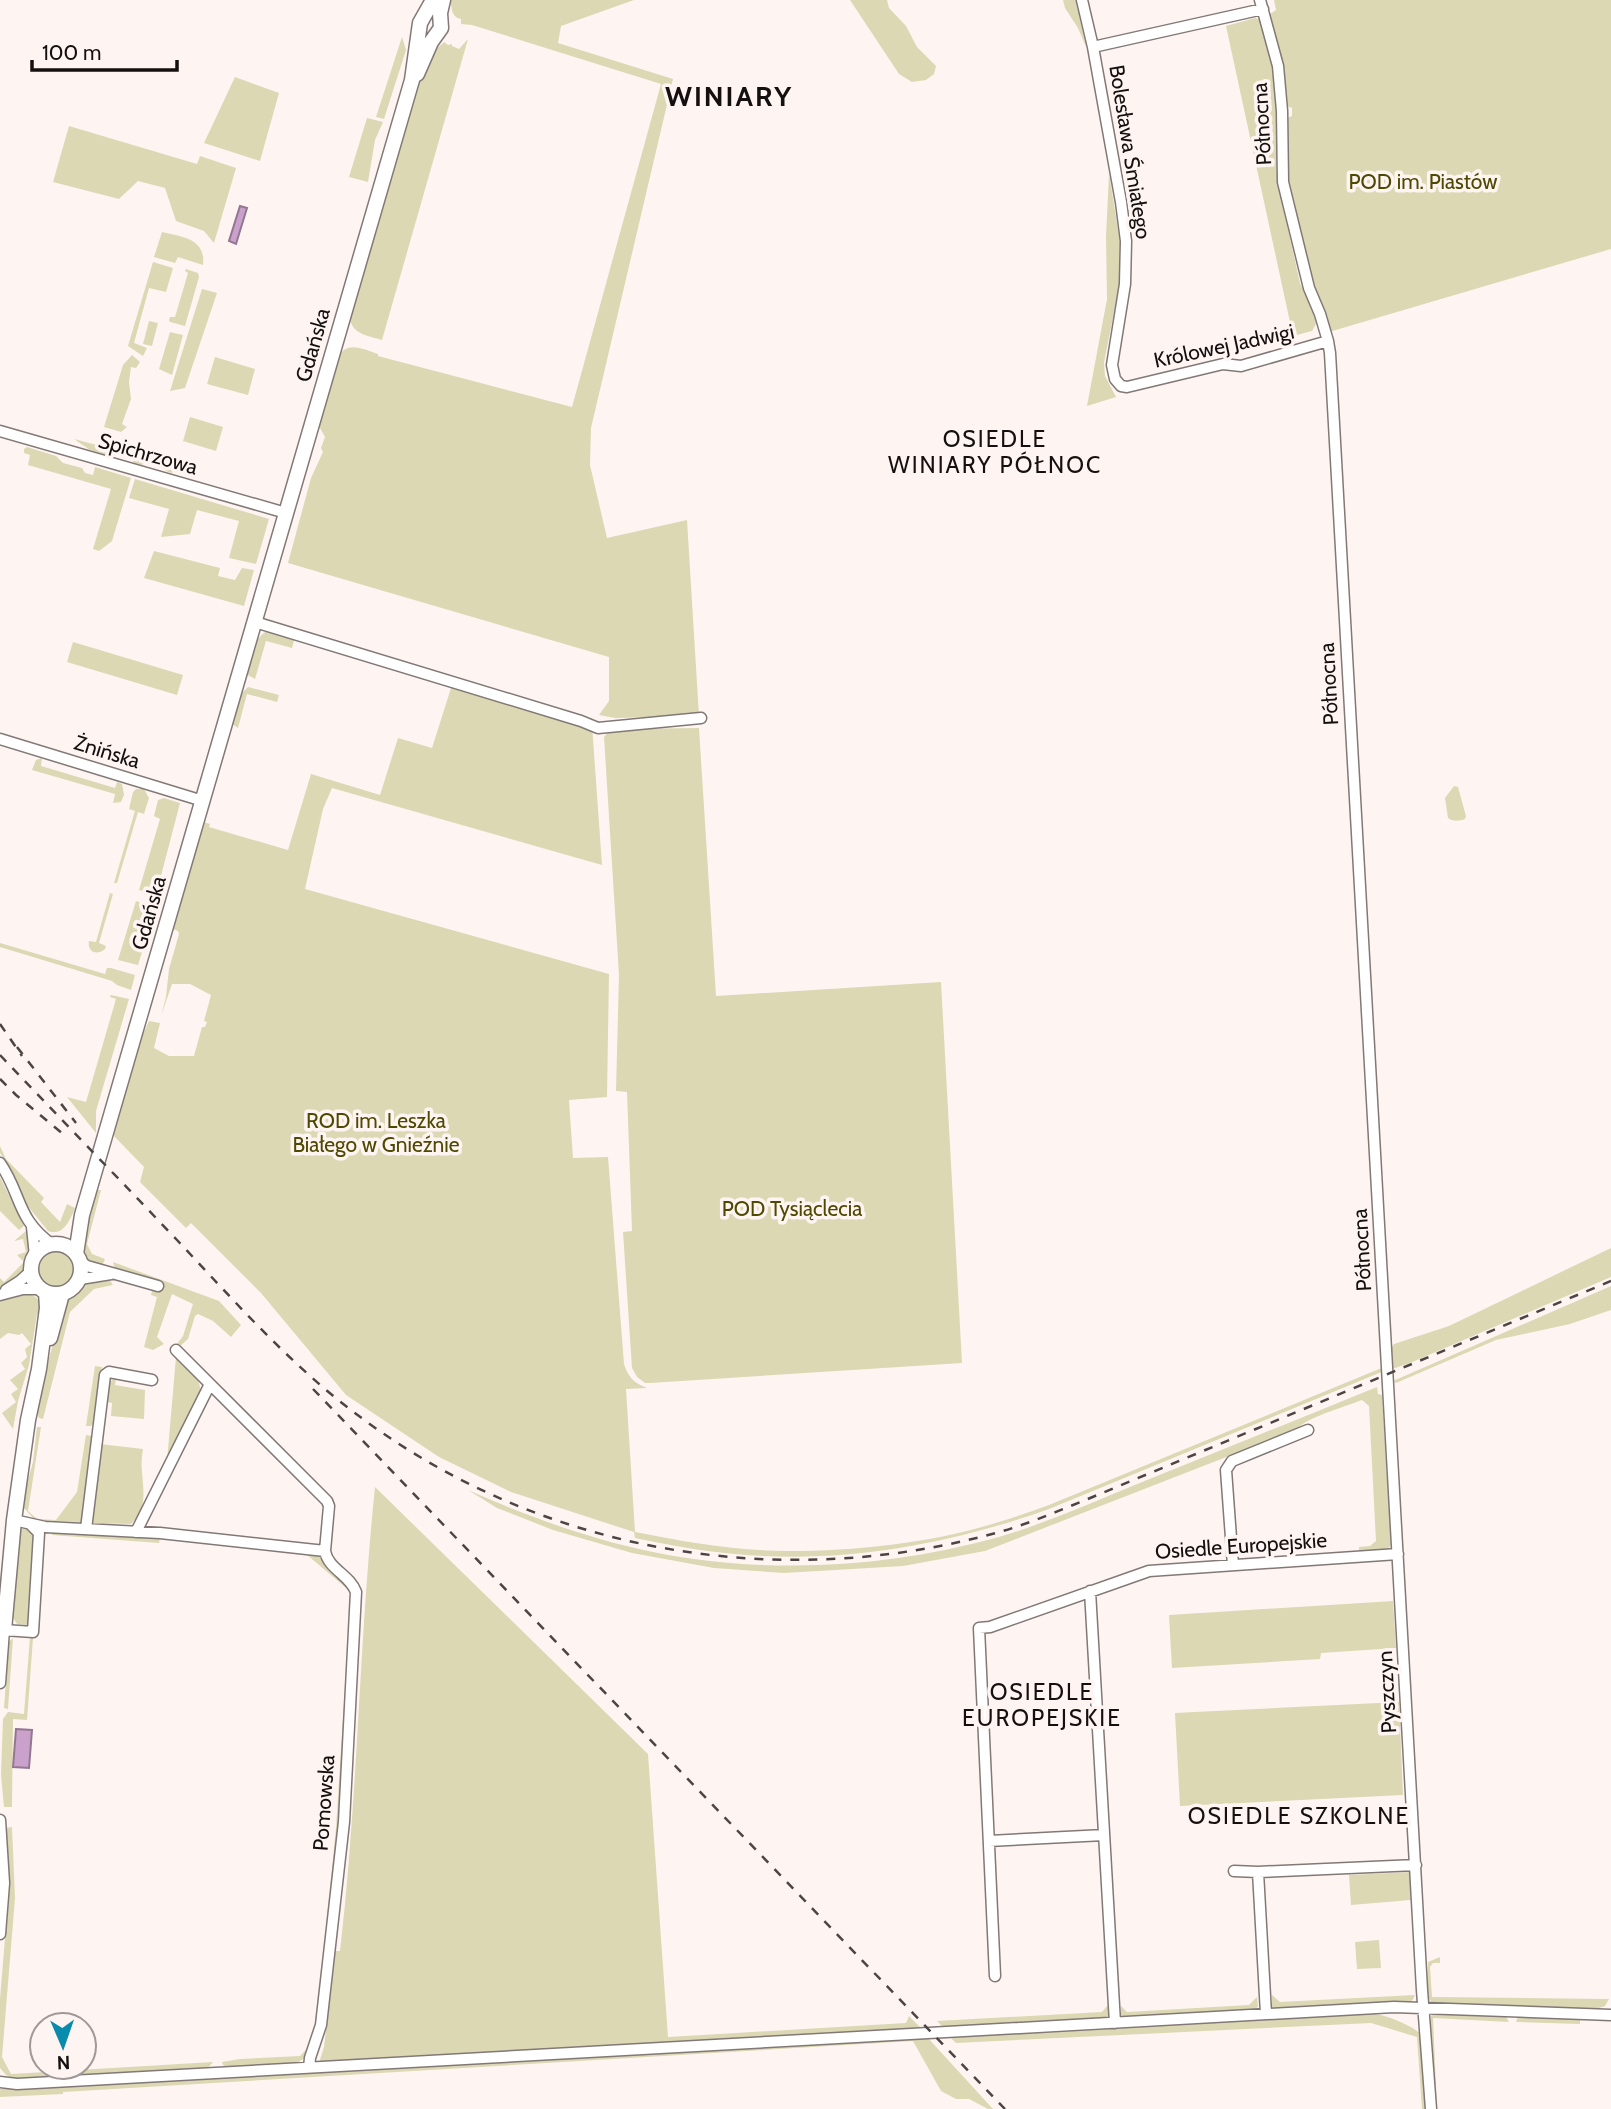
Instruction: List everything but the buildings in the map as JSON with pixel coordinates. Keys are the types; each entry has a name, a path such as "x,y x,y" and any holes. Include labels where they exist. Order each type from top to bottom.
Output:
{"street":[{"name":"Gdańska","path":"78,1258 82,1215 412,80 423,23 433,0"},
{"name":"Gdańska","path":"412,80 440,31 443,0"},
{"name":"Bolesława Śmiałego","path":"1082,0 1093,47 1126,241 1125,284 1113,371 1117,382 1128,387"},
{"path":"1093,47 1262,5"},
{"name":"Północna","path":"1262,5 1278,66 1283,182 1309,288 1328,341 1388,1374"},
{"path":"435,36 425,35 423,23 432,15 440,21"},
{"name":"Królowej Jadwigi","path":"1128,387 1223,364 1241,366 1328,341"},
{"name":"Spichrzowa","path":"0,431 286,513"},
{"path":"255,622 598,728 701,718"},
{"name":"Żnińska","path":"0,739 203,800"},
{"path":"0,1163 32,1227 55,1245"},
{"name":"Gdańska","path":"55,1245 70,1234 82,1215"},
{"path":"0,1295 20,1282 31,1270 35,1255 32,1227"},
{"path":"35,1255 43,1248 65,1246 87,1266 158,1286"},
{"path":"0,1295 23,1289 62,1294 73,1288 79,1279 81,1270 78,1258"},
{"path":"0,1683 2,1631 14,1520 47,1308 43,1291 34,1280 31,1270"},
{"path":"79,1279 114,1274"},
{"path":"39,1369 48,1348 62,1294"},
{"path":"14,1520 45,1527 136,1532 325,1551 329,1506 327,1501 176,1350"},
{"path":"86,1529 105,1375 109,1372 152,1380"},
{"name":"Pyszczyn","path":"1388,1374 1432,2109"},
{"path":"136,1532 210,1384"},
{"path":"1233,1565 1226,1470 1232,1461 1308,1430"},
{"path":"2,1631 33,1632 39,1533 30,1523"},
{"name":"Pomowska","path":"309,2068 321,2025 344,1822 356,1592 354,1584 330,1563 325,1551"},
{"name":"Osiedle Europejskie","path":"995,1976 979,1628 990,1627 1149,1571 1398,1555"},
{"path":"1090,1591 1115,2023"},
{"path":"0,1820 4,1884 0,1934"},
{"path":"989,1841 1104,1835"},
{"path":"1234,1871 1416,1865"},
{"path":"1258,1872 1266,2014"},
{"path":"0,2082 18,2084 1394,2007 1611,2015"}],"green space":[{"path":"450,0 634,0 561,26 558,43 673,79 591,428 590,465 607,538 687,520 699,716 615,718 599,715 609,701 609,657 288,563 311,478 323,452 321,448 325,437 320,422 338,358 346,349 361,348 378,356 572,407 661,84 472,25 461,24 461,19 453,14"},
{"path":"850,0 887,0 889,8 906,26 917,47 936,66 934,74 926,80 912,82 899,74"},
{"path":"1063,0 1076,0 1086,47 1065,8"},
{"name":"POD im. Piastów","path":"1274,0 1611,0 1611,249 1329,332 1311,282 1288,184 1287,118 1292,116 1292,108 1286,106 1281,63 1270,14 1276,10"},
{"path":"1255,18 1261,20 1273,70 1277,111 1278,185 1300,283 1315,315 1316,324 1312,331 1293,336 1226,26"},
{"path":"402,37 406,50 384,119 376,117"},
{"path":"468,39 382,340 367,336 358,332 350,320 414,93 433,52 444,42 459,49"},
{"path":"235,77 279,93 260,161 204,143"},
{"path":"367,118 383,122 375,140 368,182 349,177"},
{"path":"69,126 197,164 200,156 236,168 214,243 204,231 176,221 165,188 138,181 119,199 53,182"},
{"path":"1109,173 1120,242 1119,286 1104,363 1105,376 1116,397 1087,406 1107,299"},
{"path":"162,232 197,244 203,256 203,265 178,257 175,263 154,257"},
{"path":"153,262 173,268 166,292 149,288 134,343 147,348 143,356 128,346"},
{"path":"186,269 198,273 199,277 185,326 169,320 170,317 175,317 188,273"},
{"path":"202,289 217,293 185,388 170,391"},
{"path":"149,321 158,323 152,346 143,344"},
{"path":"170,332 183,335 172,375 159,369"},
{"path":"132,355 140,362 136,368 131,367 131,399 122,424 127,427 121,432 104,427 123,365"},
{"path":"215,357 255,369 248,395 207,384"},
{"path":"190,417 223,427 216,451 183,441"},
{"path":"74,439 120,451 113,457 90,450"},
{"path":"27,447 56,456 63,463 82,468 85,473 93,475 95,467 131,478 112,541 99,551 93,549 111,489 28,465 30,455 24,453"},
{"path":"153,451 149,461 142,465 134,463 130,454 136,455"},
{"path":"161,455 176,460 172,473 162,467"},
{"path":"135,479 269,519 256,564 229,558 239,521 197,510 190,534 161,537 169,509 129,498"},
{"path":"154,551 220,568 218,576 235,580 242,568 254,570 244,606 144,578"},
{"path":"270,630 295,637 292,648 266,641 255,679 246,674 251,655 256,642"},
{"path":"73,642 183,675 177,695 67,662"},
{"name":"ROD im. Leszka Białego w Gnieźnie","path":"452,685 592,725 602,865 332,788 323,809 305,889 609,974 607,1097 569,1100 573,1158 608,1157 624,1364 632,1379 647,1388 626,1389 635,1532 711,1545 788,1551 868,1547 948,1535 1049,1505 1384,1367 1384,1371 1049,1509 1011,1522 894,1549 815,1556 722,1553 635,1538 634,1532 511,1492 439,1457 346,1395 261,1293 191,1223 186,1228 140,1182 144,1167 113,1135 140,1041 149,1021 160,1023 154,1048 169,1056 194,1056 202,1027 205,1027 207,1022 204,1021 211,995 190,984 172,984 161,1016 169,969 179,934 173,929 204,822 210,824 209,827 288,850 311,774 380,795 398,738 432,748"},
{"path":"248,687 279,695 277,702 247,694 238,728 232,724 241,694"},
{"name":"POD Tysiąclecia","path":"699,728 716,996 941,982 962,1363 650,1383 637,1377 632,1368 623,1232 632,1231 627,1092 616,1091 619,975 604,737 609,731 622,729"},
{"path":"42,758 41,766 115,788 117,782 122,784 124,795 121,802 113,803 115,794 32,770 36,760"},
{"path":"1454,786 1458,787 1466,816 1465,819 1454,821 1448,818 1445,798"},
{"path":"136,789 144,789 149,798 144,814 138,812 117,883 114,883 135,811 129,809"},
{"path":"164,798 180,803 156,895 139,890 160,819 154,816 158,800"},
{"path":"110,893 113,894 99,943 106,946 102,951 96,952 91,950 89,941 96,942"},
{"path":"136,901 154,907 138,965 118,960"},
{"path":"0,943 105,974 107,968 111,968 135,975 131,990 112,981 0,947"},
{"path":"110,997 129,999 96,1111 96,1133 67,1097 86,1102 116,999"},
{"path":"0,1146 6,1159 44,1198 41,1202 60,1222 67,1204 75,1208 62,1230 48,1231 22,1199 0,1153"},
{"path":"0,1177 24,1226 19,1230 0,1211"},
{"path":"98,1190 101,1190 87,1244 92,1254 105,1259 102,1266 89,1263 81,1254 89,1227 85,1225"},
{"path":"26,1231 31,1241 25,1270 0,1289 0,1278 4,1282 24,1262 17,1255 26,1252 23,1239 14,1241"},
{"path":"1611,1248 1611,1277 1392,1369 1391,1348 1394,1344 1449,1326"},
{"path":"56,1250 70,1256 76,1270 70,1284 56,1290 42,1284 36,1270 42,1256"},
{"path":"113,1262 219,1301 241,1325 231,1337 213,1321 198,1314 188,1339 179,1347 177,1344 183,1336 193,1304 172,1294 157,1337 164,1344 153,1350 144,1347 157,1297 151,1295 154,1283 115,1269"},
{"path":"109,1279 113,1285 94,1289 70,1312 43,1419 39,1418 36,1410 63,1304 84,1282"},
{"path":"1611,1286 1611,1310 1570,1324 1496,1340 1396,1383 1393,1381"},
{"path":"22,1294 38,1299 42,1315 37,1314 29,1365 13,1429 2,1413 16,1402 11,1394 18,1389 10,1380 25,1369 21,1363 27,1357 25,1349 31,1344 22,1333 8,1333 0,1339 0,1301"},
{"path":"176,1357 196,1377 200,1392 167,1461"},
{"path":"95,1366 102,1367 97,1391 99,1392 94,1422 91,1426 86,1426"},
{"path":"116,1378 115,1385 145,1390 144,1419 111,1416 112,1403 106,1402 109,1382"},
{"path":"1377,1387 1378,1394 1382,1395 1391,1545 1387,1550 1359,1552 1359,1547 1370,1546 1376,1541 1369,1406 1362,1400 1317,1417 1296,1430 985,1551 903,1566 784,1573 714,1568 632,1553 553,1530 497,1508 468,1490 559,1526 653,1552 739,1564 783,1566 871,1561 914,1556 1018,1531"},
{"path":"37,1427 41,1427 28,1511 37,1519 56,1520 77,1492 86,1435 92,1436 83,1520 80,1522 35,1520 23,1507"},
{"path":"100,1444 143,1449 142,1505 131,1524 91,1523"},
{"path":"375,1487 648,1754 668,2037 906,2023 909,2016 921,2028 319,2063 324,2047 335,1951 340,1951 346,1893"},
{"path":"26,1528 34,1537 28,1625 17,1624 12,1616 19,1532"},
{"path":"52,1531 160,1538 159,1543 52,1535"},
{"path":"306,1554 321,1556 348,1582 354,1592 339,1840 317,2040 311,2053 296,2064 227,2067 222,2062 300,2056 315,2040 336,1828 351,1592"},
{"path":"1393,1601 1396,1648 1321,1653 1320,1659 1172,1668 1169,1615"},
{"path":"30,1637 33,1638 27,1720 13,1719 12,1807 4,1807 1,1774 3,1719 8,1712 24,1714"},
{"path":"13,1638 8,1709 4,1708 9,1642"},
{"path":"1399,1702 1403,1795 1180,1806 1175,1713"},
{"path":"12,1827 15,1898 2,2057 11,2074 28,2073 28,2079 16,2080 0,2068 0,1999 9,1889 6,1828"},
{"path":"1410,1872 1411,1900 1351,1905 1349,1875"},
{"path":"1379,1940 1381,1968 1357,1969 1355,1942"},
{"path":"1440,1957 1440,1963 1433,1963 1430,1967 1432,1997 1609,1999 1605,2006 1584,2010 1433,2004 1427,1996 1428,1962"},
{"path":"1272,1995 1280,2002 1415,1995 1412,2001 1275,2010 1272,2007"},
{"path":"1257,1997 1258,2007 1253,2010 1124,2017 1121,2015 1121,2006 1127,2012 1249,2005"},
{"path":"1107,2006 1111,2007 1106,2018 943,2027 937,2021 1102,2012"},
{"path":"1435,2013 1505,2015 1509,2022 1433,2018 1437,2109 1429,2026 1431,2016"},
{"path":"1372,2014 1399,2021 1423,2036 1427,2109 1422,2109 1417,2037 1371,2023 956,2043 949,2036"},
{"path":"1518,2016 1580,2018 1580,2024 1516,2022"},
{"path":"927,2037 993,2109 969,2099 956,2099 941,2091 913,2041 0,2097 0,2089"},
{"path":"213,2062 207,2069 98,2075 98,2069"}],"shaded area":[{"path":"240,206 247,208 236,244 229,241"},
{"path":"16,1729 32,1730 29,1768 13,1767"}],"railway":[{"path":"0,1024 22,1056"},
{"path":"17,1047 76,1123"},
{"path":"0,1055 286,1354 325,1389 397,1443 475,1487 556,1520 641,1544 728,1557 816,1560 904,1552 1004,1531 1083,1501 1611,1281"},
{"path":"0,1079 63,1134"},
{"path":"313,1389 1005,2109"}],"district":[{"name":"WINIARY","path":"729,96"},
{"name":"OSIEDLE WINIARY PÓŁNOC","path":"995,452"},
{"name":"OSIEDLE EUROPEJSKIE","path":"1042,1705"},
{"name":"OSIEDLE SZKOLNE","path":"1299,1816"}]}
